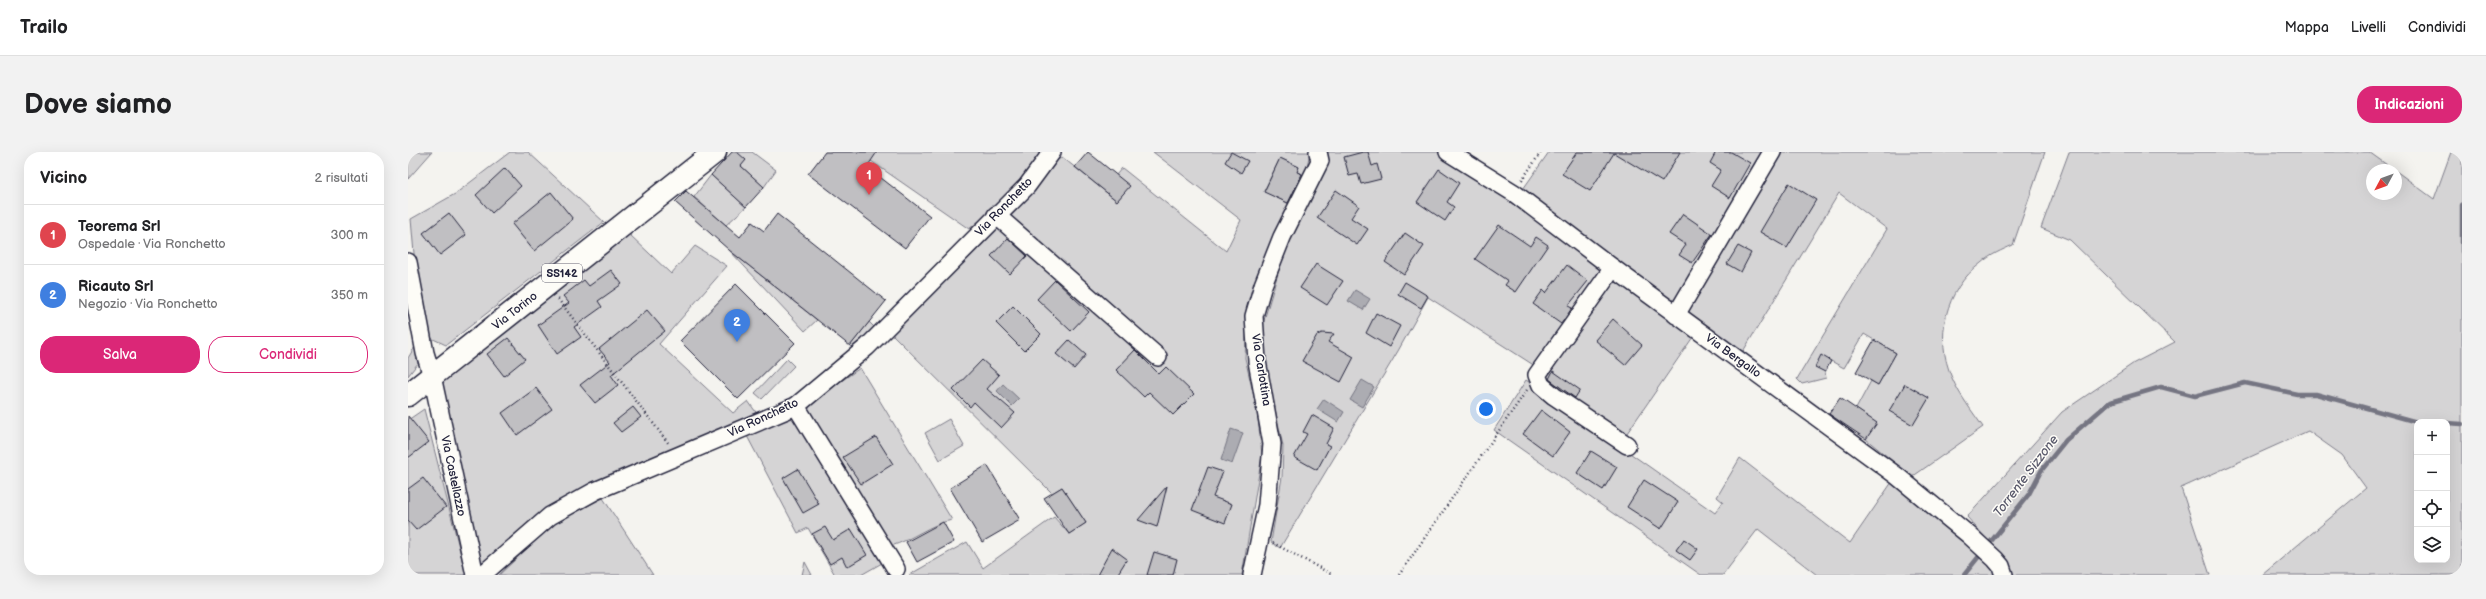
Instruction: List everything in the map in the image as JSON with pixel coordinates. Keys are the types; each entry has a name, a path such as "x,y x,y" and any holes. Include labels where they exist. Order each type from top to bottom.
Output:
{"main road":[{"name":"Via Torino","path":"408,395 715,152"}],"street":[{"name":"Via Ronchetto","path":"482,575 550,516 595,491 796,406 867,347 996,215 1027,186 1052,152"},
{"name":"Via Carlottina","path":"1252,575 1267,505 1272,444 1257,361 1254,316 1263,285 1282,237 1320,160 1318,152"},
{"name":"Via Bergallo","path":"1448,152 1514,193 1676,315 1897,476 1970,535 1996,559 2001,566 2004,575"},
{"path":"1676,315 1772,152"},
{"path":"996,215 1158,356"},
{"name":"Via Castellazzo","path":"408,262 425,353 432,376 475,575"},
{"path":"1613,268 1537,375 1541,385 1554,396 1626,445"},
{"path":"796,406 896,569"}],"path":[{"path":"1514,193 1541,152"},
{"path":"547,285 678,456"},
{"path":"1399,575 1537,375"},
{"path":"1260,538 1288,550 1333,575"}],"shaded area":[{"path":"408,152 432,152 408,179"},
{"path":"510,152 528,152 604,222 446,345 429,337 417,288 411,219 455,194"},
{"path":"737,152 752,152 776,170 764,187 741,166"},
{"path":"858,152 1044,152 1009,193 990,212 969,229"},
{"path":"1153,152 1310,152 1305,176 1297,172 1299,167 1280,158 1264,191 1291,205 1247,316 1245,358 1257,410 1262,455 1242,575 909,575 967,542 983,568 1054,517 1069,534 1086,523 1062,487 1052,493 890,332 1056,161 1062,157 1117,201 1129,186 1116,175 1122,168 1226,251 1241,220"},
{"path":"1322,152 1440,152 1488,184 1605,270 1535,366 1428,297 1398,351 1280,548 1271,542 1282,477 1283,446 1263,353 1262,327 1285,250 1316,188"},
{"path":"1549,152 2045,152 2013,245 1988,258 1969,274 1951,300 1946,315 1944,347 1952,378 1966,403 1983,427 1912,477 1866,439 1876,423 1856,409 1871,381 1878,385 1896,353 1864,334 1844,368 1831,361 1825,372 1826,378 1802,384 1797,379 1887,229 1839,193 1742,353 1521,192"},
{"path":"2069,152 2369,152 2386,164 2366,164 2366,200 2402,200 2402,175 2434,199 2451,152 2462,152 2462,575 2262,575 2366,488 2342,455 2308,431 2181,488 2210,575 2012,575 2010,565 1967,517 2062,412 2134,363 2175,342 2070,240 2041,228"},
{"path":"711,175 746,207 726,225 694,197"},
{"path":"629,234 671,274 695,246 727,266 659,344 733,413 748,401 758,415 595,483 479,568 441,382"},
{"path":"729,250 817,320 805,331"},
{"path":"1618,282 1695,334 1625,436 1545,381 1545,376 1607,285"},
{"path":"1355,290 1370,299 1363,310 1348,301"},
{"path":"869,322 875,328 854,350 850,346"},
{"path":"416,345 418,363 408,376 408,358"},
{"path":"787,359 794,366 762,399 755,393"},
{"path":"860,368 952,520 936,525 891,546 805,406"},
{"path":"1362,380 1374,387 1362,407 1350,400"},
{"path":"1526,380 1715,513 1723,502 1717,497 1740,458 1850,543 1892,482 1967,541 1981,554 1996,575 1817,575 1758,529 1723,575 1701,575 1494,430"},
{"path":"1003,384 1019,399 1012,406 997,391"},
{"path":"1324,399 1344,412 1338,422 1317,409"},
{"path":"424,409 466,575 408,575 408,420"},
{"path":"796,413 882,563 861,575 835,575 808,528 798,533 747,436"},
{"path":"949,419 964,446 940,460 925,433"},
{"path":"1231,429 1243,433 1232,464 1221,460"},
{"path":"603,498 653,575 499,575 553,524"},
{"path":"805,562 812,575 802,575"}],"building":[{"path":"732,152 737,152 746,160 741,166 764,187 746,207 711,175"},
{"path":"825,152 877,152 867,167 930,216 905,248 808,174"},
{"path":"1088,152 1130,186 1117,201 1075,167"},
{"path":"1231,152 1248,161 1241,173 1225,162"},
{"path":"1368,152 1372,166 1377,164 1381,179 1361,184 1358,174 1349,176 1344,157"},
{"path":"1577,152 1680,152 1662,182 1614,153 1590,191 1562,174"},
{"path":"1716,152 1731,152 1750,163 1730,198 1711,186 1721,170 1710,163"},
{"path":"1280,158 1299,167 1297,172 1302,174 1288,203 1264,192"},
{"path":"505,168 521,186 492,213 476,195"},
{"path":"1439,169 1459,183 1447,202 1454,207 1445,221 1417,202"},
{"path":"1789,183 1816,200 1787,248 1760,232"},
{"path":"1336,190 1359,206 1351,218 1368,229 1357,245 1317,218"},
{"path":"686,191 740,237 752,222 764,231 777,214 886,301 850,346 729,250 675,202"},
{"path":"551,192 573,219 534,251 512,224"},
{"path":"449,213 466,235 440,255 423,233"},
{"path":"1683,214 1712,234 1692,263 1679,255 1686,245 1669,234"},
{"path":"1499,225 1530,246 1536,237 1548,245 1516,292 1505,285 1508,281 1475,259"},
{"path":"1405,233 1424,246 1404,275 1385,262"},
{"path":"1008,238 1027,256 1010,274 991,256"},
{"path":"1738,246 1751,253 1741,272 1727,264"},
{"path":"1316,264 1343,281 1327,305 1300,288"},
{"path":"1567,265 1588,281 1568,306 1572,308 1561,324 1533,304 1543,290 1546,293"},
{"path":"611,270 622,284 598,301 602,307 574,327 581,337 557,354 538,325 569,303 563,296 584,280 589,286"},
{"path":"1055,280 1089,312 1071,331 1037,299"},
{"path":"1405,282 1428,296 1421,308 1398,294"},
{"path":"736,284 795,343 738,399 680,341"},
{"path":"1013,306 1041,334 1024,351 996,323"},
{"path":"647,310 665,331 611,375 618,385 595,403 580,385 610,362 599,349"},
{"path":"1376,313 1400,326 1389,347 1366,333"},
{"path":"1613,319 1642,345 1625,365 1595,340"},
{"path":"1322,333 1334,334 1328,342 1354,357 1341,382 1302,361 1317,335"},
{"path":"508,338 525,359 504,376 487,354"},
{"path":"1069,340 1086,355 1074,369 1056,354"},
{"path":"1874,340 1896,353 1878,385 1856,372"},
{"path":"1135,350 1159,374 1166,367 1194,394 1173,415 1149,392 1144,397 1116,370"},
{"path":"1821,355 1831,361 1825,372 1815,367"},
{"path":"982,360 999,375 987,389 1015,413 1001,428 974,402 970,407 953,390"},
{"path":"1553,371 1580,390 1575,398 1549,379"},
{"path":"1905,384 1929,398 1913,425 1889,411"},
{"path":"536,388 552,409 517,435 502,413"},
{"path":"1840,398 1877,423 1866,439 1829,414"},
{"path":"633,407 641,417 621,432 613,423"},
{"path":"1541,410 1570,432 1553,456 1523,434"},
{"path":"1312,415 1334,428 1326,444 1330,446 1317,470 1294,457 1307,434 1303,432"},
{"path":"408,416 429,442 408,458"},
{"path":"876,437 893,464 861,484 843,457"},
{"path":"1591,451 1617,467 1603,490 1577,473"},
{"path":"987,465 1020,520 982,542 950,488"},
{"path":"1208,467 1223,472 1213,497 1232,504 1225,523 1192,510"},
{"path":"798,469 819,504 803,513 783,478"},
{"path":"423,478 446,507 416,530 408,521 408,489"},
{"path":"1644,480 1678,502 1661,529 1627,507"},
{"path":"1167,486 1157,527 1138,520"},
{"path":"1062,487 1086,523 1069,534 1044,498"},
{"path":"943,522 954,542 917,562 906,542"},
{"path":"825,527 833,540 851,529 867,555 847,567 842,557 830,564 812,534"},
{"path":"1684,539 1698,549 1690,560 1676,550"},
{"path":"1112,548 1127,559 1117,575 1097,575"},
{"path":"1154,552 1177,559 1173,575 1147,575"}],"waterway":[{"name":"Torrente Sizzone","path":"2462,205 2462,252"},
{"name":"Torrente Sizzone","path":"1964,575 2029,494 2041,471 2066,440 2110,402 2161,387 2195,396 2245,383 2297,394 2316,394 2414,421"},
{"name":"Torrente Sizzone","path":"2450,423 2462,424"}],"place":[{"name":"Teorema Srl","path":"869,195"},
{"name":"Ricauto Srl","path":"737,342"}]}
